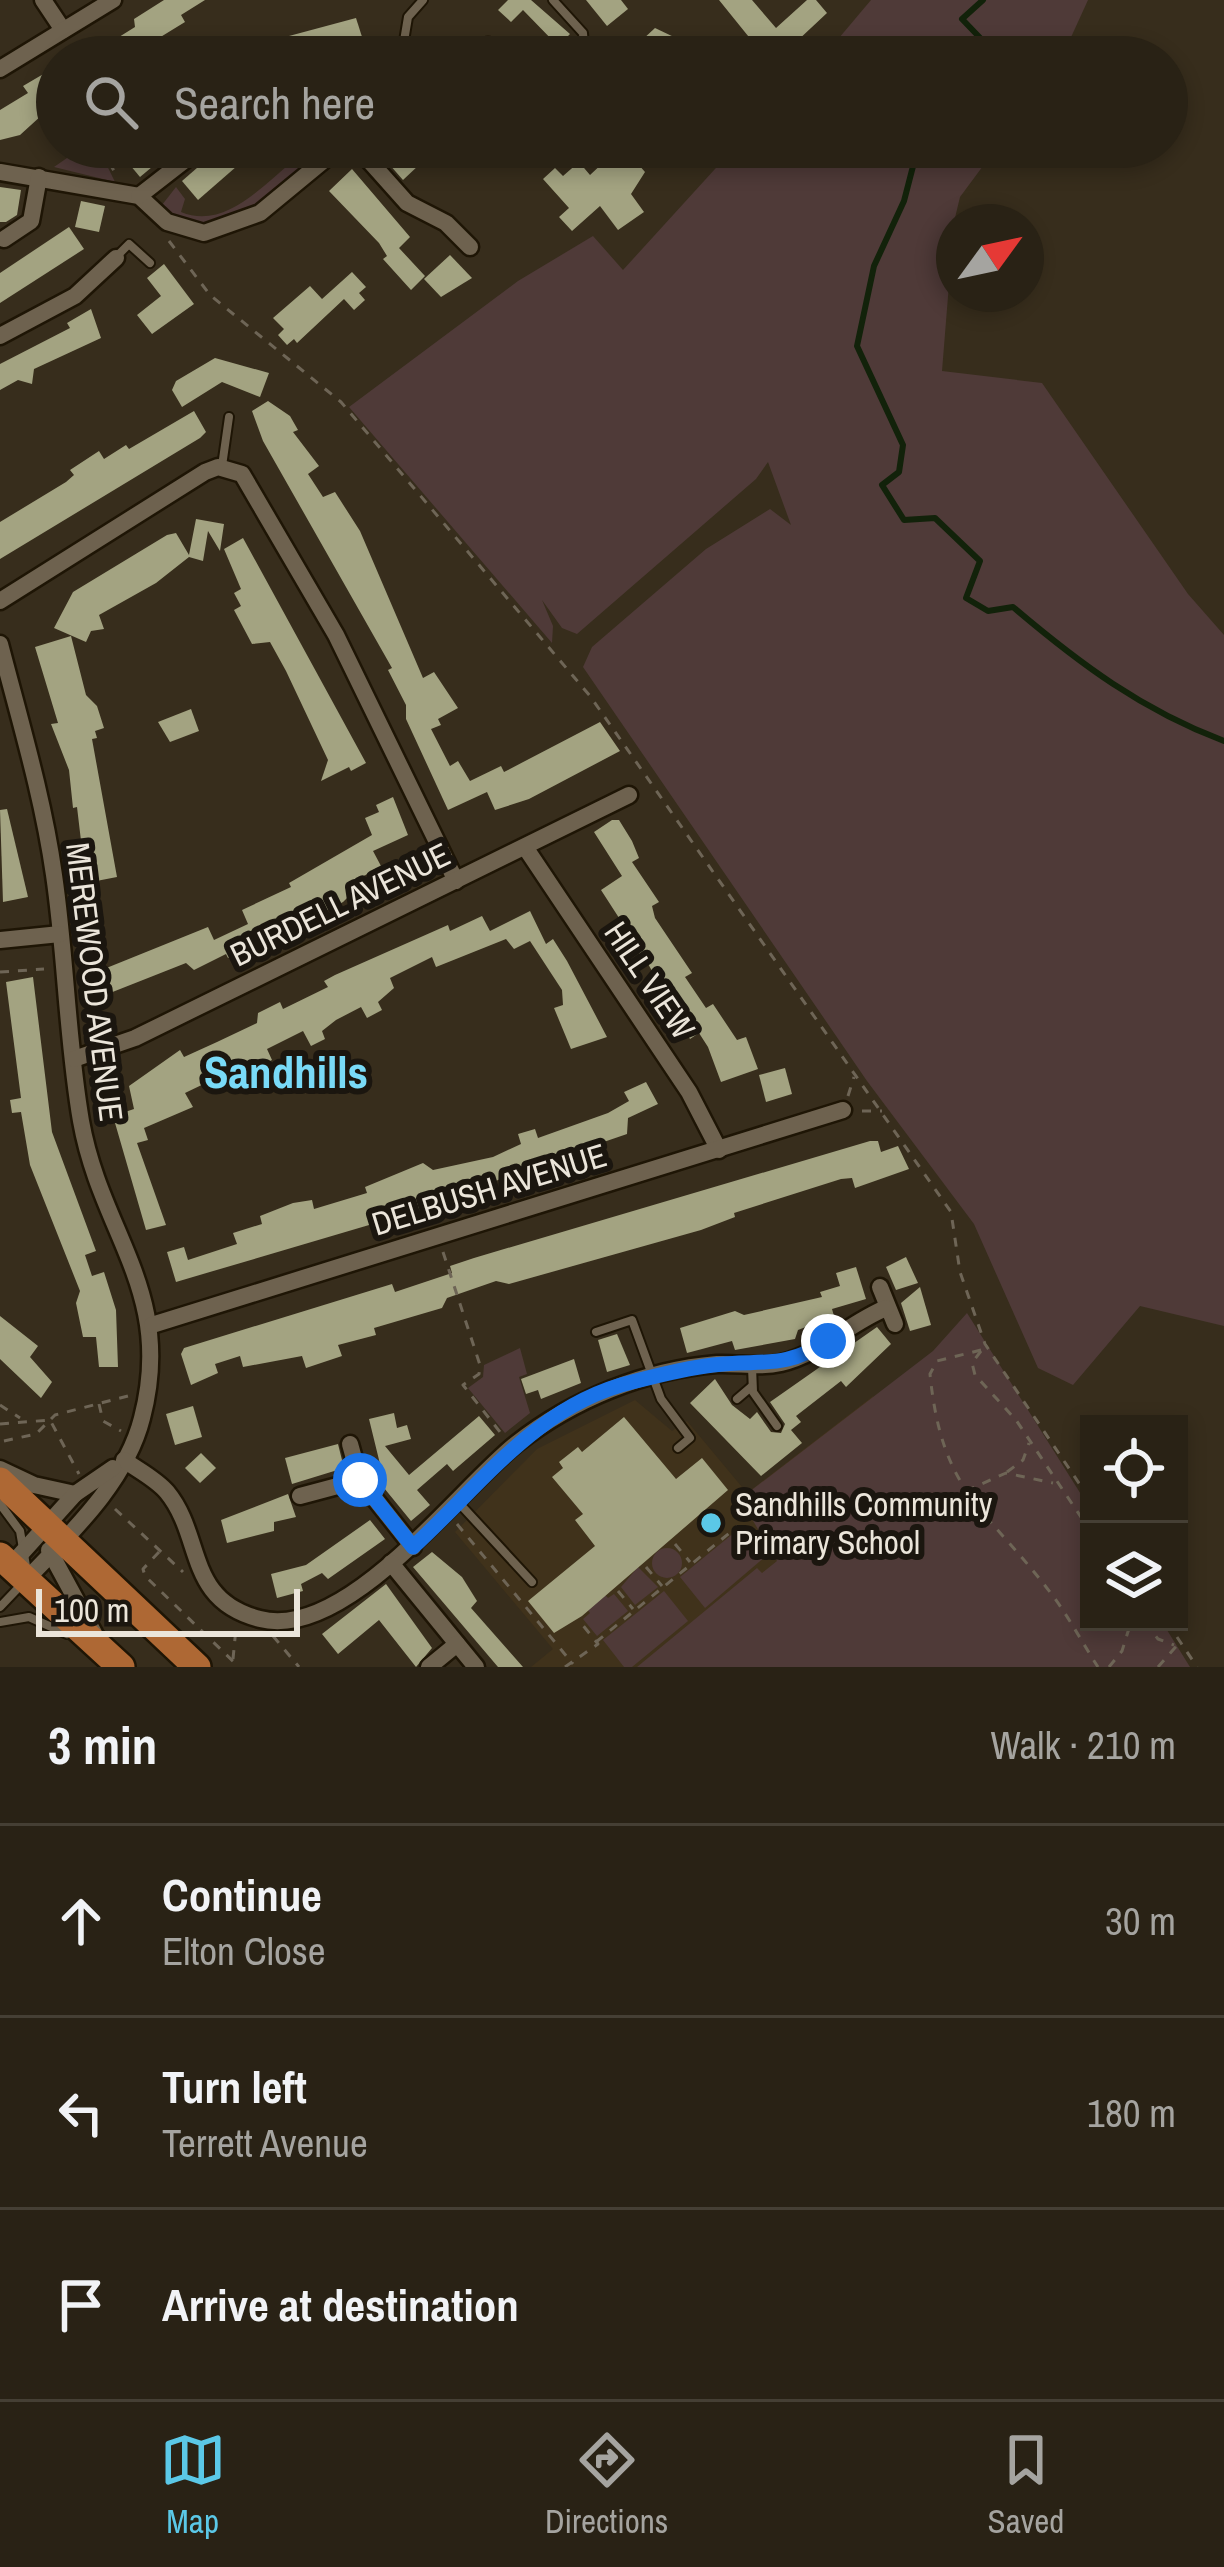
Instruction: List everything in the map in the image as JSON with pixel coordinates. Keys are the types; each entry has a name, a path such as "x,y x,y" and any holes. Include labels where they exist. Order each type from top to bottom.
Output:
{"highway":[{"path":"0,1481 54,1541 197,1667"},
{"path":"13,1565 114,1660"}],"street":[{"path":"44,0 63,30"},
{"path":"53,36 113,0"},
{"path":"0,69 36,47"},
{"path":"140,196 175,168"},
{"path":"0,172 140,196 176,228 216,231 269,206 315,168"},
{"path":"376,168 407,203 446,223 470,247"},
{"path":"4,239 31,221 39,177"},
{"path":"0,336 75,296 116,258"},
{"path":"0,601 206,472 222,468 242,474 336,635 456,881"},
{"name":"MEREWOOD AVENUE","path":"0,644 32,765 60,934 85,1140 140,1281 152,1325 142,1420 124,1460 54,1541 13,1565"},
{"name":"BURDELL AVENUE","path":"74,1059 136,1038 629,795"},
{"name":"HILL VIEW","path":"525,847 689,1092 719,1150"},
{"path":"0,940 60,934"},
{"name":"DELBUSH AVENUE","path":"152,1325 843,1110"},
{"path":"124,1460 167,1492 196,1565 214,1593 262,1620 314,1612 413,1547 513,1447 566,1411 615,1387 699,1366 795,1359 891,1316 880,1287"},
{"path":"350,1444 360,1480 413,1547"},
{"name":"MEREWOOD AVENUE","path":"13,1565 54,1541 78,1487 124,1460"},
{"path":"0,1469 57,1493 78,1487"},
{"path":"301,1496 360,1480"},
{"path":"54,1541 114,1660"},
{"path":"391,1563 476,1667"},
{"path":"429,1667 457,1644"}],"lane":[{"path":"392,36 423,0"},
{"path":"553,0 583,36"},
{"path":"116,258 129,244 150,263"},
{"path":"222,468 229,417"},
{"path":"596,1332 632,1320 661,1399 690,1438 678,1448"},
{"path":"752,1365 751,1387 778,1426"},
{"path":"736,1399 751,1387"},
{"path":"0,1504 13,1565 0,1607"},
{"path":"453,1508 532,1582"},
{"path":"0,1622 29,1617 114,1660"}],"path":[{"path":"113,168 118,194"},
{"path":"164,233 210,295 341,402 590,696 951,1212 960,1272 983,1347 1080,1485"},
{"path":"0,972 64,967"},
{"path":"855,1075 843,1110 882,1112"},
{"path":"438,1236 480,1365 478,1374 463,1385 513,1447"},
{"path":"983,1347 972,1364 975,1376 1085,1523"},
{"path":"983,1347 937,1361 930,1374 949,1467 1054,1597 1098,1667"},
{"path":"0,1424 50,1420 99,1402 147,1392"},
{"path":"99,1402 103,1420 122,1431"},
{"path":"0,1405 21,1419"},
{"path":"4,1442 36,1434 50,1420"},
{"path":"50,1420 70,1449 78,1487"},
{"path":"965,1492 1023,1460 1028,1443"},
{"path":"1006,1473 1055,1483"},
{"path":"453,1508 573,1664"},
{"path":"120,1514 214,1593"},
{"path":"566,1667 738,1526"},
{"path":"675,1544 692,1564"},
{"path":"160,1551 143,1570 145,1576 239,1667"},
{"path":"646,1567 663,1587"},
{"path":"618,1591 634,1611"},
{"path":"262,1620 299,1667"},
{"path":"581,1623 596,1642"},
{"path":"234,1661 231,1636 237,1626"},
{"path":"1109,1667 1122,1651 1128,1631"},
{"path":"1152,1631 1158,1640 1177,1643"},
{"path":"1172,1631 1196,1667"},
{"path":"1158,1667 1177,1643"}],"shaded area":[{"path":"871,0 1088,0 1072,36 841,36"},
{"path":"58,168 108,168 115,182"},
{"path":"285,168 303,168 254,208 208,226 166,214 162,205 176,187 185,199 181,212 197,216 227,211"},
{"path":"716,168 981,168 958,204 936,204 936,312 947,312 942,371 1042,383 1188,594 1224,635 1224,1326 1140,1306 1073,1385 1038,1368 974,1224 867,1081 583,667 592,647 706,549 770,509 791,525 768,462 756,479 577,634 562,628 542,600 553,626 552,643 349,407 518,281 593,236 623,270"},
{"path":"967,1313 1080,1493 1080,1631 1168,1631 1190,1667 637,1667 757,1568 762,1573 777,1561 740,1499 933,1351"},
{"path":"520,1348 527,1374 519,1377 530,1413 505,1433 468,1388 483,1377 484,1365"},
{"name":"Sandhills Community Primary School","path":"873,1396 1054,1667 531,1667 553,1649 455,1532 537,1449 635,1400 672,1431 687,1421 747,1493"},
{"path":"741,1527 765,1557 705,1608 680,1577"},
{"path":"667,1548 678,1552 682,1563 678,1574 667,1578 656,1574 652,1563 656,1552"},
{"path":"638,1567 658,1587 635,1605 621,1587"},
{"path":"664,1591 688,1621 632,1667 624,1667 603,1640"},
{"path":"604,1594 608,1598 614,1594 628,1611 597,1636 583,1619 590,1613 586,1608"}],"building":[{"path":"164,0 205,0 181,15 185,22 162,36 121,36 135,27 134,19"},
{"path":"508,0 531,0 570,34 548,36 523,10 511,22 498,10"},
{"path":"586,0 621,0 628,9 607,26"},
{"path":"719,0 752,0 776,28 807,0 816,0 827,13 802,36 748,36"},
{"path":"356,18 362,36 289,36"},
{"path":"655,28 672,36 646,36"},
{"path":"36,78 36,120 20,135 0,140 0,110 28,93 23,86"},
{"path":"197,168 235,168 198,200 182,181"},
{"path":"392,168 416,168 403,180"},
{"path":"555,168 563,176 572,168 584,168 590,175 598,168 642,168 645,172 631,194 644,212 618,230 600,206 572,231 559,217 569,208 543,179"},
{"path":"352,169 410,237 399,248 425,276 411,290 383,259 387,256 379,243 329,191"},
{"path":"0,187 21,190 17,215 6,222 0,222"},
{"path":"81,201 105,206 99,232 75,227"},
{"path":"69,227 84,249 0,303 0,273"},
{"path":"450,255 472,278 441,297 424,279"},
{"path":"164,264 194,304 152,334 137,315 161,296 147,278"},
{"path":"352,272 366,287 359,293 365,300 354,310 344,299 297,343 294,339 287,345 278,335 284,329 273,318 310,286 322,299"},
{"path":"91,309 101,338 34,369 32,384 18,380 0,390 0,364 70,328 67,323"},
{"path":"215,358 269,373 260,397 222,382 182,407 172,390 176,381"},
{"path":"268,401 290,416 298,430 293,432 319,466 308,474 323,497 335,492 360,531 423,678 434,672 458,708 431,729 450,766 458,761 470,781 501,766 504,772 600,722 620,751 529,799 495,810 487,792 448,810 406,719 406,705 388,670 392,668 263,441 252,411"},
{"path":"194,411 206,432 200,438 0,559 0,522 66,482 74,475 70,470 99,451 104,459 126,445 129,449"},
{"path":"196,519 224,524 220,551 208,531 203,561 189,557 156,583 99,615 104,629 91,631 86,642 54,628 73,592 167,535 176,533 189,555"},
{"path":"243,538 366,763 351,771 349,767 321,781 328,760 286,671 270,642 252,644 234,610 241,606 234,593 241,589 224,549"},
{"path":"71,636 86,695 97,706 104,728 95,731 97,738 92,739 117,877 86,883 77,807 73,808 69,770 51,724 58,723 35,647"},
{"path":"191,709 199,731 170,742 158,722"},
{"path":"393,797 408,835 373,851 381,866 345,887 349,896 343,902 297,927 294,922 250,943 252,947 228,958 226,954 194,970 186,963 110,993 99,971 208,927 214,940 248,924 242,910 291,887 289,883 372,835 365,818 379,812 376,805"},
{"path":"7,809 28,897 3,902 0,810"},
{"path":"619,820 632,841 639,858 632,862 659,902 652,906 655,918 692,973 685,977 706,1008 713,1004 737,1040 746,1037 758,1069 721,1082 699,1033 690,1039 647,962 618,931 615,925 621,921 601,890 622,876 594,832"},
{"path":"530,911 546,944 553,939 567,961 607,1037 571,1049 554,1008 563,1005 562,990 530,941 514,949 506,939 436,967 432,957 390,978 394,988 378,1002 382,1010 367,1018 361,1007 336,1020 322,1031 325,1039 311,1046 303,1031 267,1049 272,1060 214,1088 210,1081 185,1093 193,1107 144,1128 148,1140 137,1143 166,1225 146,1230 113,1116 134,1109 129,1086 180,1050 184,1057 217,1042 257,1023 258,1013 280,1002 283,1009 328,987 324,981 335,975 448,925 450,931 482,916 490,931"},
{"path":"33,977 52,1132 96,1251 85,1255 92,1276 104,1272 116,1310 118,1367 99,1367 96,1337 83,1337 76,1303 80,1291 30,1165 21,1112 12,1113 10,1100 21,1098 6,982"},
{"path":"785,1068 792,1094 766,1102 759,1075"},
{"path":"646,1082 658,1104 628,1118 627,1134 592,1146 594,1152 572,1160 569,1152 430,1207 176,1282 167,1252 184,1247 188,1260 237,1244 233,1233 262,1224 260,1216 293,1203 312,1200 314,1209 367,1193 365,1187 423,1163 433,1170 493,1157 521,1144 518,1134 535,1129 538,1138 608,1113 629,1101 624,1092"},
{"path":"878,1141 881,1152 898,1146 909,1169 855,1188 852,1178 841,1179 734,1213 735,1217 701,1230 509,1284 496,1281 447,1298 442,1308 374,1328 376,1335 338,1345 342,1356 306,1368 302,1356 243,1367 240,1356 215,1364 218,1373 191,1385 181,1354 184,1348 392,1284 395,1292 452,1273 450,1266 474,1258"},
{"path":"906,1257 918,1283 896,1290 886,1267"},
{"path":"856,1267 866,1299 832,1309 834,1316 798,1330 795,1339 735,1350 732,1341 687,1353 680,1328 735,1311 744,1315 822,1297 820,1292 840,1286 836,1273"},
{"path":"920,1287 931,1325 910,1331 901,1303"},
{"path":"0,1316 38,1346 30,1357 52,1382 41,1398 0,1359"},
{"path":"877,1327 891,1344 846,1387 841,1381 796,1416 801,1422 791,1430 802,1443 761,1476 690,1403 715,1379 732,1405 750,1419 757,1412 771,1432 781,1433 785,1424 770,1402"},
{"path":"617,1334 630,1365 607,1372 598,1340"},
{"path":"574,1359 581,1383 541,1399 538,1390 526,1394 521,1379"},
{"path":"193,1406 202,1437 175,1445 166,1414"},
{"path":"394,1413 397,1428 407,1425 411,1439 385,1446 409,1475 479,1416 495,1435 453,1471 447,1464 417,1490 430,1505 411,1521 371,1472 380,1464 369,1419"},
{"path":"624,1417 676,1479 702,1458 728,1490 582,1616 554,1633 528,1601 595,1546 575,1520 583,1514 552,1477 563,1468 559,1462 578,1447 582,1452"},
{"path":"338,1444 344,1468 292,1484 285,1458"},
{"path":"201,1453 216,1468 200,1483 185,1468"},
{"path":"288,1494 296,1517 274,1522 274,1531 227,1543 221,1520"},
{"path":"370,1520 385,1539 328,1579 322,1573 301,1584 303,1591 277,1598 271,1574 306,1565"},
{"path":"432,1552 462,1577 477,1601 471,1608 523,1667 498,1667 413,1567"},
{"path":"386,1584 432,1648 416,1667 379,1620 338,1654 322,1634"}],"waterway":[{"path":"978,36 962,19 983,0"},
{"path":"913,168 904,201 874,266 857,346 903,445 899,472 882,485 904,520 935,518 980,561 966,598 988,611 1013,607 1113,684 1224,741"}],"place":[{"name":"Sandhills Community Primary School","path":"711,1523"}],"district":[{"name":"Sandhills","path":"286,1072"}],"route":[{"path":"360,1480 413,1547 513,1447 566,1411 632,1382 699,1366 778,1364 828,1341"}]}
